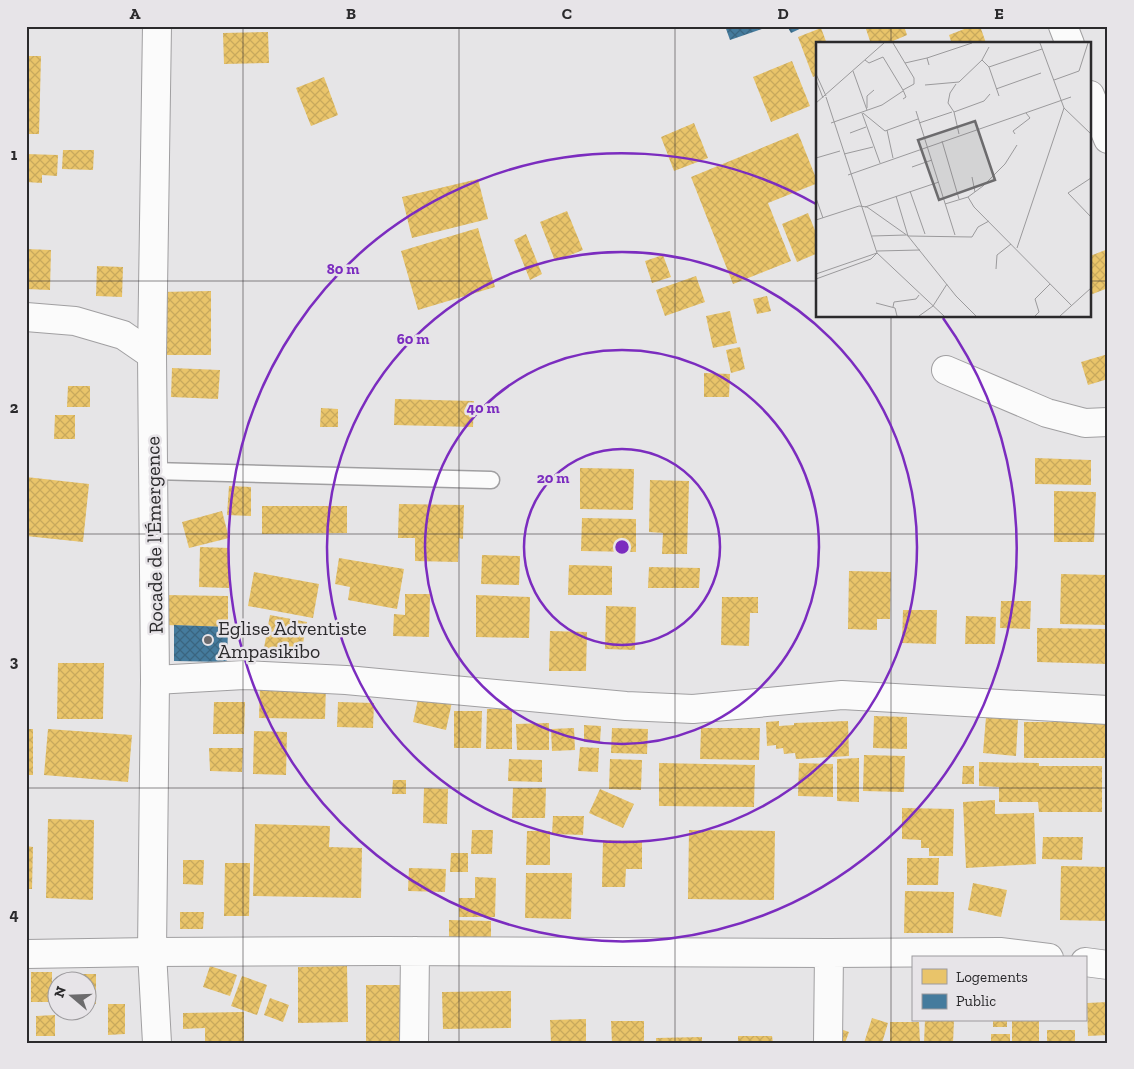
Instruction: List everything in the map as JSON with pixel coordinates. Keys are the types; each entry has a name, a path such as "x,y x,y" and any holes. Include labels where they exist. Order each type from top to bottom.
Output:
{"street":[{"name":"Rocade de l'Émergence","path":"157,26 152,355 155,680 152,952 157,1043"},
{"path":"1063,26 1069,42"},
{"path":"1092,100 1108,139"},
{"path":"26,317 75,321 123,336 152,355"},
{"path":"946,370 1047,413 1085,423 1108,422"},
{"path":"155,680 244,675 337,679 626,706 693,709 842,695 1108,710"},
{"path":"414,1043 415,951"},
{"path":"26,954 415,951 1000,952 1033,956"},
{"path":"828,1043 829,953"},
{"path":"1086,962 1108,965"}],"lane":[{"path":"153,471 491,480"}],"building: Logements":[{"path":"865,26 904,26 907,35 891,42 870,42"},
{"path":"972,26 980,26 986,42 951,42 949,35"},
{"path":"821,28 826,42 816,42 816,76 813,77 798,37"},
{"path":"268,32 269,63 224,64 223,33"},
{"path":"26,56 41,56 39,134 26,134"},
{"path":"792,61 810,106 771,122 753,77"},
{"path":"324,77 338,115 311,126 296,88"},
{"path":"694,123 708,158 674,171 661,137"},
{"path":"798,133 816,178 816,184 768,203 791,261 733,284 691,177"},
{"path":"63,150 94,150 93,170 62,169"},
{"path":"26,154 58,155 57,176 42,175 42,183 26,182"},
{"path":"478,179 488,219 412,238 402,197"},
{"path":"567,211 583,250 555,261 540,222"},
{"path":"808,213 816,233 816,254 797,262 782,224"},
{"path":"478,228 495,287 418,310 401,251"},
{"path":"526,234 542,274 530,280 514,240"},
{"path":"26,249 51,250 50,290 26,289"},
{"path":"1108,249 1108,288 1092,294 1092,255"},
{"path":"663,255 671,277 652,283 645,261"},
{"path":"97,266 123,267 122,297 96,296"},
{"path":"696,276 705,302 665,316 656,290"},
{"path":"211,291 211,355 161,355 160,292"},
{"path":"767,296 771,311 757,314 753,299"},
{"path":"730,311 737,343 713,348 706,316"},
{"path":"740,347 745,369 731,373 726,350"},
{"path":"1108,354 1108,379 1088,385 1081,362"},
{"path":"172,368 220,370 218,399 171,397"},
{"path":"704,373 730,374 729,397 704,397"},
{"path":"68,386 90,386 90,407 67,407"},
{"path":"395,399 474,401 473,427 394,425"},
{"path":"321,408 338,409 338,427 320,427"},
{"path":"55,415 75,415 75,439 54,439"},
{"path":"1035,458 1091,460 1091,485 1035,484"},
{"path":"580,468 634,469 633,510 580,509"},
{"path":"26,477 89,484 83,542 26,536"},
{"path":"650,480 689,481 687,554 662,554 663,533 649,532"},
{"path":"229,486 251,487 251,516 227,515"},
{"path":"1054,491 1096,492 1094,542 1054,542"},
{"path":"399,504 464,505 463,539 459,538 458,562 415,561 415,538 398,538"},
{"path":"262,506 347,506 347,533 262,534"},
{"path":"222,511 229,538 189,548 182,522"},
{"path":"582,518 636,519 636,552 581,551"},
{"path":"200,547 229,548 229,588 199,587"},
{"path":"482,555 520,556 519,585 481,584"},
{"path":"339,558 404,569 397,609 348,600 350,587 335,584"},
{"path":"569,565 612,566 612,595 568,595"},
{"path":"649,567 700,568 699,588 648,588"},
{"path":"849,571 891,572 890,619 877,619 877,630 848,629"},
{"path":"254,572 319,584 313,618 248,606"},
{"path":"1061,574 1108,575 1108,625 1060,624"},
{"path":"405,594 430,594 429,637 393,636 394,614 405,615"},
{"path":"165,595 228,596 228,627 165,625"},
{"path":"476,595 530,597 529,638 476,637"},
{"path":"722,597 758,597 758,613 750,613 749,646 721,645"},
{"path":"1001,601 1031,601 1030,629 1000,628"},
{"path":"606,606 636,607 635,650 605,649"},
{"path":"903,610 937,610 936,644 902,643"},
{"path":"270,615 307,622 301,654 264,648"},
{"path":"966,616 996,617 995,644 965,644"},
{"path":"1037,628 1108,629 1108,664 1037,662"},
{"path":"550,631 587,632 586,671 549,671"},
{"path":"58,663 104,663 103,719 57,719"},
{"path":"260,684 326,685 325,719 259,718"},
{"path":"419,695 452,702 446,730 413,722"},
{"path":"214,702 245,702 244,734 213,734"},
{"path":"338,702 374,703 373,728 337,727"},
{"path":"487,709 512,709 512,749 486,749"},
{"path":"454,711 482,711 481,748 454,748"},
{"path":"874,716 907,717 907,749 873,748"},
{"path":"986,717 1018,719 1016,756 983,753"},
{"path":"779,721 779,726 794,725 794,723 848,721 849,756 796,759 795,753 784,754 783,748 776,749 776,745 767,746 766,722"},
{"path":"1024,722 1108,722 1108,758 1024,758"},
{"path":"549,723 549,750 517,750 516,724"},
{"path":"584,725 601,726 600,742 584,742"},
{"path":"574,728 575,750 552,751 551,729"},
{"path":"612,728 648,729 647,754 611,753"},
{"path":"701,728 760,728 759,760 700,759"},
{"path":"26,729 33,729 33,775 26,775"},
{"path":"48,729 132,735 128,782 44,775"},
{"path":"254,731 287,732 286,775 253,774"},
{"path":"580,747 599,748 598,772 578,771"},
{"path":"209,748 243,748 242,772 210,771"},
{"path":"864,755 905,756 904,792 863,791"},
{"path":"859,758 859,802 837,801 837,759"},
{"path":"509,759 542,760 542,782 508,781"},
{"path":"610,759 642,760 641,790 609,789"},
{"path":"979,762 1039,763 1039,766 1102,766 1102,812 1039,812 1038,802 999,802 999,787 979,786"},
{"path":"659,763 755,765 754,807 659,806"},
{"path":"799,763 833,764 833,797 798,796"},
{"path":"963,766 974,766 974,784 962,784"},
{"path":"393,780 406,780 406,794 392,794"},
{"path":"424,788 448,789 447,824 423,823"},
{"path":"513,788 546,788 545,818 512,818"},
{"path":"600,789 634,804 623,828 589,813"},
{"path":"995,800 995,814 1034,813 1036,864 966,868 963,802"},
{"path":"902,808 954,809 953,856 929,856 929,848 921,848 921,840 902,839"},
{"path":"553,816 584,816 583,835 552,834"},
{"path":"48,819 94,820 93,900 46,898"},
{"path":"255,824 330,826 329,847 362,848 361,898 253,896"},
{"path":"472,830 493,830 492,854 471,854"},
{"path":"689,830 775,831 774,900 688,899"},
{"path":"527,831 550,831 550,865 526,865"},
{"path":"1043,837 1083,837 1082,860 1042,859"},
{"path":"603,840 642,841 642,869 626,869 625,887 602,887"},
{"path":"26,846 33,847 32,889 26,889"},
{"path":"451,853 468,853 468,872 450,872"},
{"path":"907,858 939,858 938,885 907,885"},
{"path":"183,860 204,860 203,885 183,884"},
{"path":"225,863 250,863 249,916 224,916"},
{"path":"1061,866 1108,867 1108,921 1060,920"},
{"path":"409,868 446,869 445,892 408,891"},
{"path":"526,873 572,873 571,919 525,918"},
{"path":"475,877 496,878 495,917 459,917 459,898 475,898"},
{"path":"973,883 1007,890 1001,917 968,910"},
{"path":"905,891 954,892 953,933 904,933"},
{"path":"180,912 204,912 203,929 180,929"},
{"path":"449,920 491,921 491,940 449,939"},
{"path":"210,966 237,975 230,996 203,987"},
{"path":"347,966 348,1022 298,1023 298,967"},
{"path":"31,972 48,972 48,1002 31,1002"},
{"path":"242,976 267,985 257,1015 231,1006"},
{"path":"366,985 400,985 401,1043 366,1043"},
{"path":"511,991 511,1028 443,1029 442,992"},
{"path":"270,998 289,1005 283,1022 264,1015"},
{"path":"1108,1002 1108,1035 1088,1036 1087,1003"},
{"path":"108,1004 125,1004 125,1034 108,1035"},
{"path":"244,1012 244,1043 205,1043 205,1028 183,1029 183,1013"},
{"path":"48,1015 48,1022 55,1022 55,1036 36,1036 36,1016"},
{"path":"872,1018 888,1023 882,1043 864,1043"},
{"path":"586,1019 586,1043 551,1043 550,1020"},
{"path":"611,1021 644,1021 644,1043 612,1043"},
{"path":"890,1022 919,1022 920,1043 890,1043"},
{"path":"925,1022 954,1022 953,1043 924,1043"},
{"path":"993,1022 1007,1022 1007,1027 993,1027"},
{"path":"1012,1022 1039,1022 1039,1043 1012,1043"},
{"path":"832,1026 849,1032 845,1043 827,1043"},
{"path":"1047,1030 1075,1030 1075,1043 1047,1043"},
{"path":"991,1034 1010,1034 1010,1043 991,1043"},
{"path":"738,1036 772,1036 773,1043 738,1043"},
{"path":"702,1037 702,1043 656,1043 656,1038"}],"building: Public":[{"path":"725,26 768,26 768,27 730,40"},
{"path":"787,26 806,26 791,33"},
{"path":"174,625 228,627 227,662 174,661"}],"place":[{"name":"Eglise Adventiste Ampasikibo","path":"208,640"}]}
